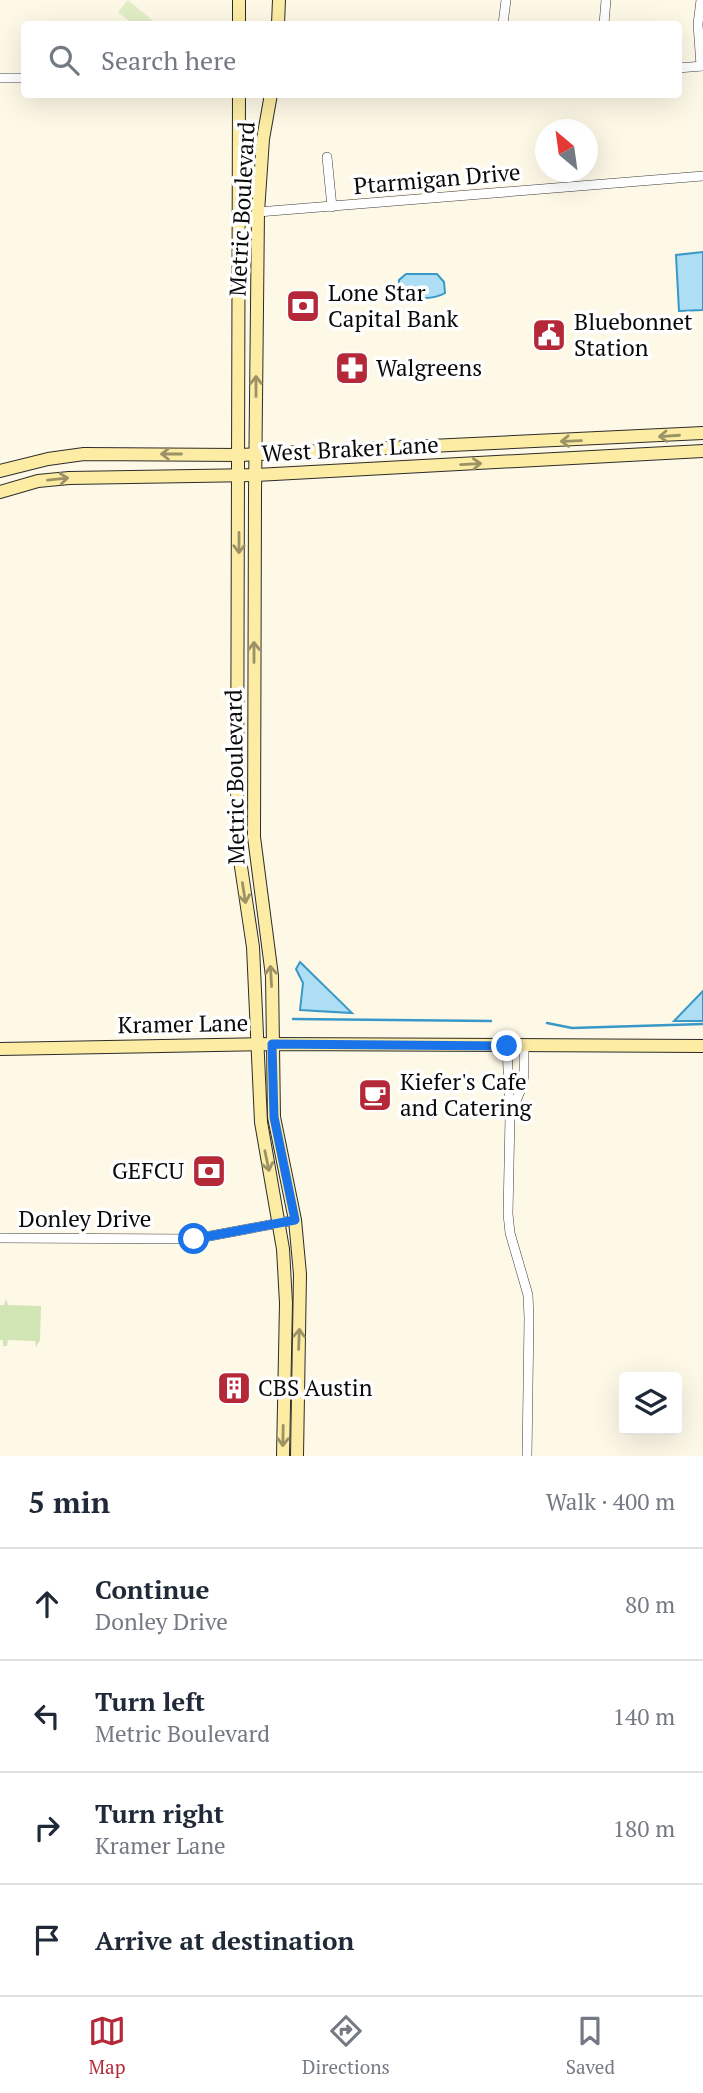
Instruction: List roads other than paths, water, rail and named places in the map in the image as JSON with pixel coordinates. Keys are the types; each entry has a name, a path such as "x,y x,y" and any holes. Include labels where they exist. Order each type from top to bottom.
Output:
{"main road":[{"path":"239,0 239,21"},
{"path":"278,21 279,0"},
{"name":"Metric Boulevard","path":"239,98 238,857 253,947 261,1122 280,1222 286,1303 283,1456"},
{"name":"Metric Boulevard","path":"270,98 263,139 258,212 254,837 272,976 274,1117 295,1220 301,1303 297,1456"},
{"name":"West Braker Lane","path":"0,471 48,459 84,454 240,455 703,433"},
{"path":"638,456 639,438"},
{"path":"442,466 445,446"},
{"name":"West Braker Lane","path":"0,492 38,481 69,478 256,475 703,451"},
{"path":"239,752 254,753"},
{"name":"Kramer Lane","path":"0,1049 272,1044 703,1046"}],"street":[{"path":"503,21 506,0"},
{"path":"604,21 606,0"},
{"path":"682,68 702,66 698,24 701,0"},
{"path":"0,78 21,78"},
{"path":"327,157 332,208"},
{"name":"Ptarmigan Drive","path":"258,212 703,176"},
{"path":"507,1046 510,1116 508,1220 528,1295 527,1456"},
{"path":"510,1116 524,1082 524,1046"},
{"name":"Donley Drive","path":"0,1238 194,1239 295,1220"}],"water":[{"path":"703,252 703,310 679,311 676,255"},
{"path":"406,274 437,274 444,282 445,293 428,298 403,295 399,293 399,280"},
{"path":"300,962 352,1013 300,1010 303,983 296,969"},
{"path":"703,991 703,1021 674,1021"}],"waterway":[{"path":"293,1019 491,1021"},
{"path":"547,1023 572,1028 703,1024"}],"place":[{"name":"Lone Star Capital Bank","path":"303,306"},
{"name":"Bluebonnet Station","path":"549,335"},
{"name":"Walgreens","path":"352,368"},
{"name":"Kiefer's Cafe and Catering","path":"375,1095"},
{"name":"GEFCU","path":"209,1171"},
{"name":"CBS Austin","path":"234,1388"}]}
